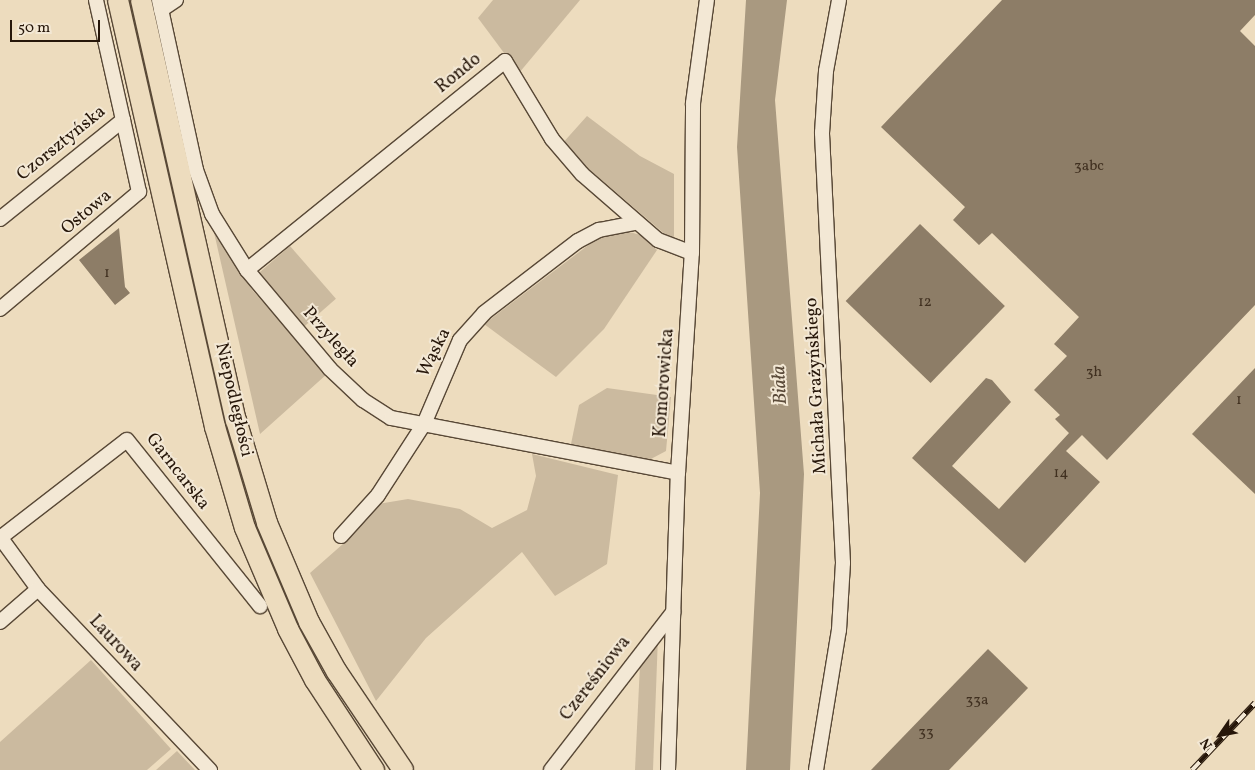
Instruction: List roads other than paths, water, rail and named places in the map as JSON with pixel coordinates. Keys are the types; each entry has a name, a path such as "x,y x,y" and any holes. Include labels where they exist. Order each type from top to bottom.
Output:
{"highway":[{"name":"Niepodległości","path":"118,0 214,427 245,528 288,629 315,680 374,770"},
{"name":"Niepodległości","path":"141,0 236,420 267,523 309,622 337,672 403,770"}],"street":[{"name":"Czorsztyńska","path":"0,219 123,120 96,0"},
{"path":"160,5 176,0"},
{"name":"Komorowicka","path":"668,770 678,473 692,253 693,103 707,0"},
{"name":"Michała Grażyńskiego","path":"816,770 839,630 843,563 822,133 826,71 839,0"},
{"name":"Przyległa","path":"160,5 202,190 224,235 247,270 330,369 363,400 391,418 678,473"},
{"name":"Rondo","path":"247,270 505,61 552,140 582,174 636,223 664,244 692,253"},
{"name":"Ostowa","path":"0,309 139,192 123,120"},
{"name":"Wąska","path":"341,536 378,496 424,424 460,340 484,313 578,242 599,230 636,223"},
{"name":"Garncarska","path":"0,537 127,440 260,606"},
{"name":"Laurowa","path":"0,537 38,589 210,770"},
{"path":"0,622 38,589"},
{"name":"Czereśniowa","path":"551,770 673,612"}],"water":[{"name":"Biała","path":"746,0 787,0 775,100 804,474 790,770 746,770 760,493 737,147"}],"railway":[{"path":"1192,770 1255,703"}]}
